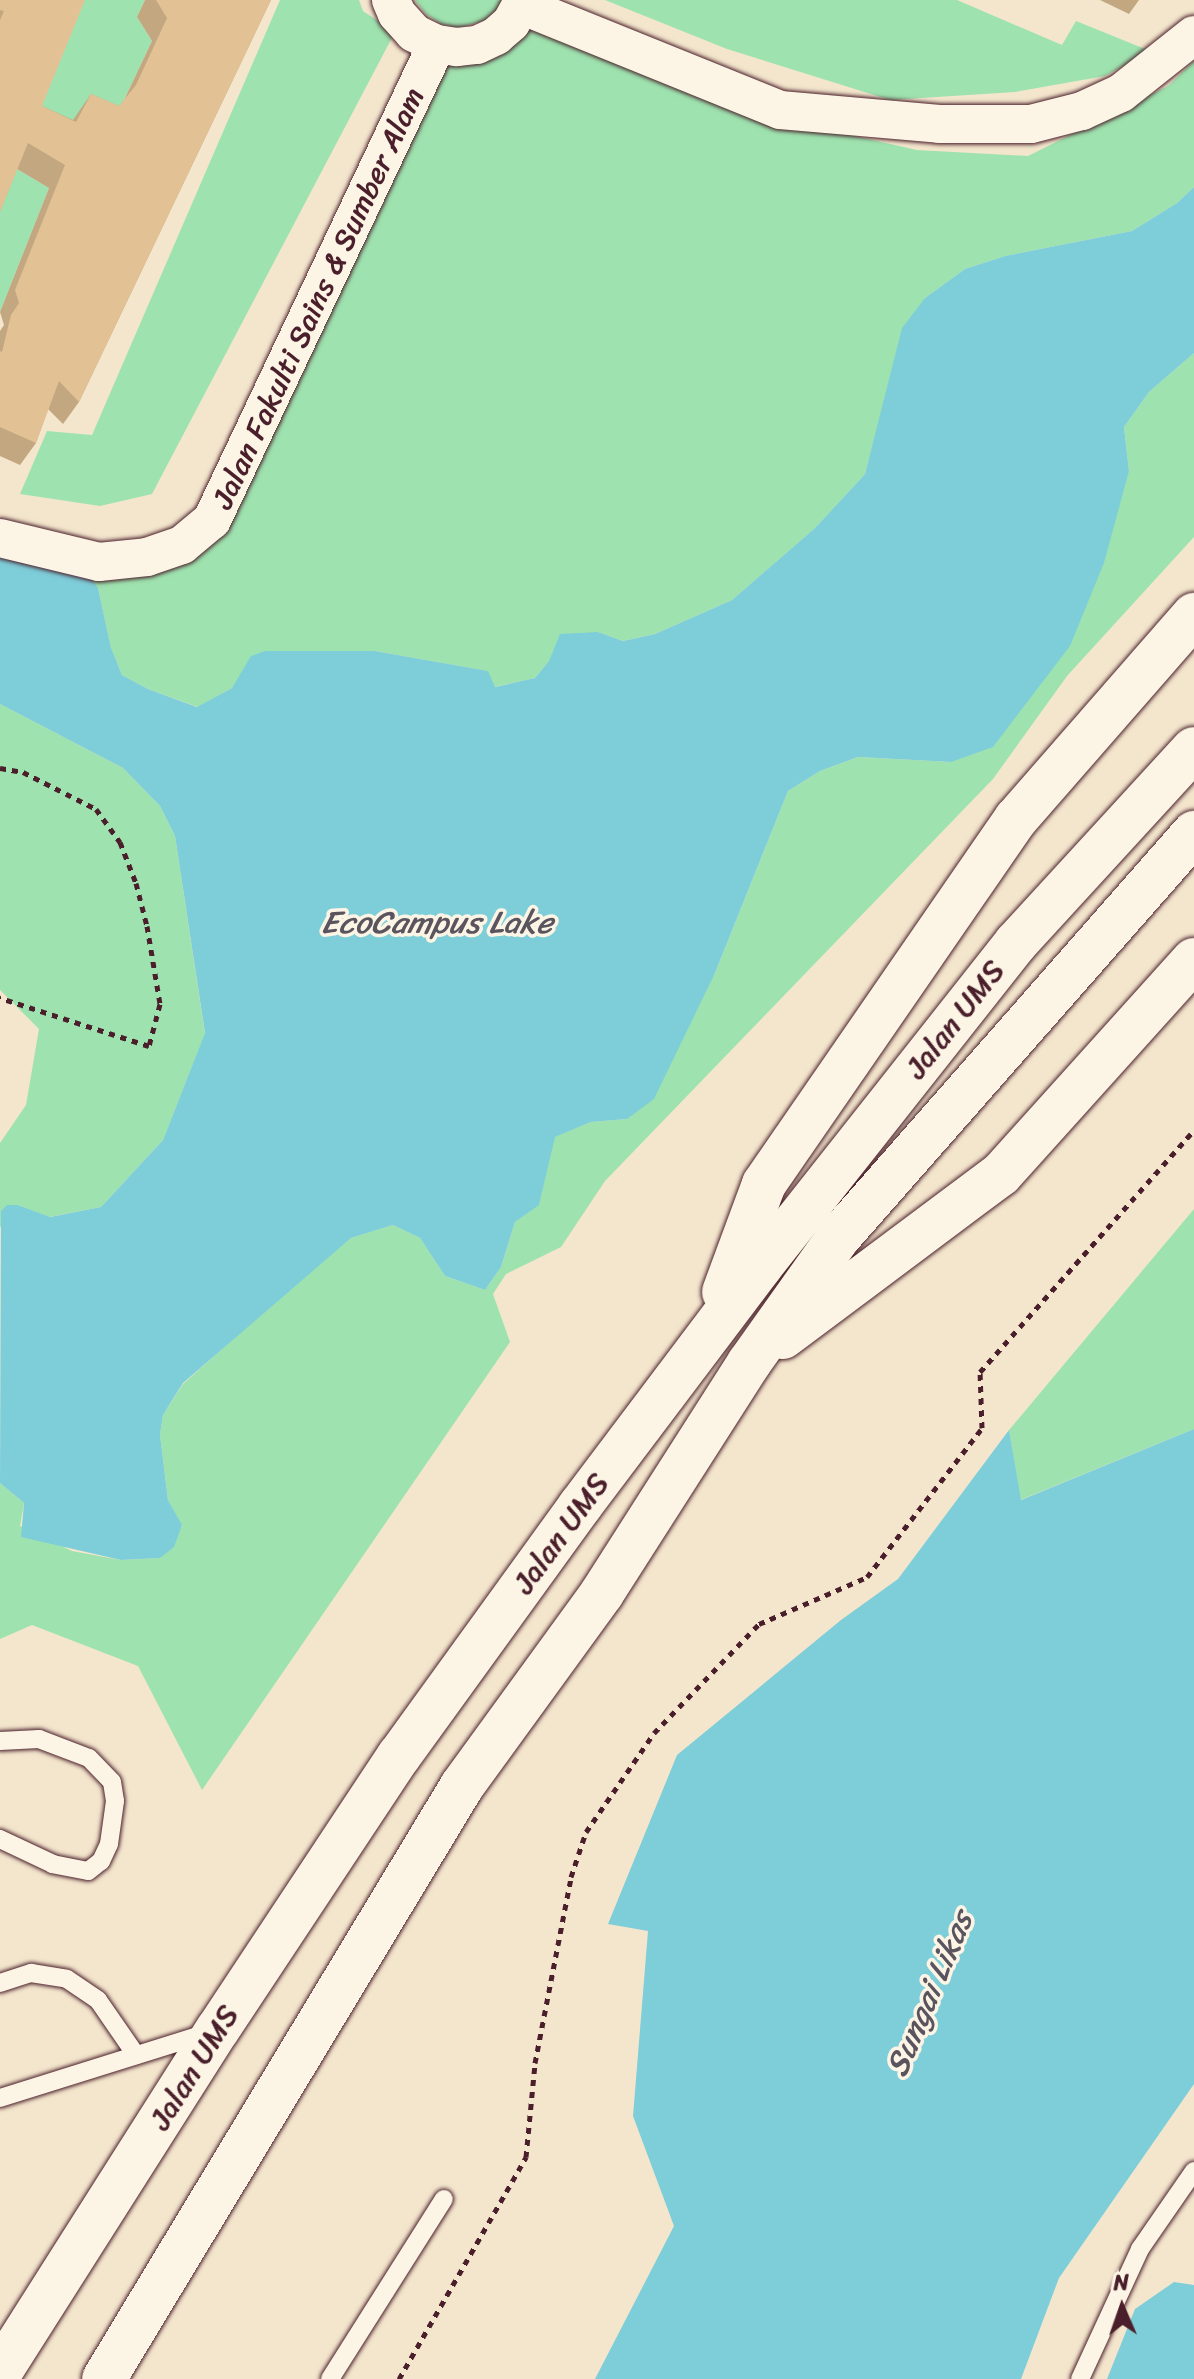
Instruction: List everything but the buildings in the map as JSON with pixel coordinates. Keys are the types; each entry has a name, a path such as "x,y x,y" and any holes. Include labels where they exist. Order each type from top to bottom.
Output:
{"highway":[{"path":"708,1335 764,1184 1016,819 1194,615"},
{"name":"Jalan UMS","path":"0,2372 218,2029 399,1756 708,1335 1016,943 1194,749"},
{"name":"Jalan UMS","path":"104,2379 462,1786 602,1593 749,1363 837,1239 1194,833"},
{"path":"749,1363 1001,1174 1194,960"}],"street":[{"path":"391,0 397,14 414,33 437,44 457,47 477,45 496,36 524,3 780,110 939,124 1031,124 1082,111 1121,93 1194,35"},
{"name":"Jalan Fakulti Sains & Sumber Alam","path":"0,538 99,562 147,557 182,545 212,520 437,44"}],"lane":[{"path":"0,1741 39,1739 89,1758 112,1782 115,1801 109,1844 101,1861 88,1871 53,1864 0,1839"},
{"path":"0,1983 31,1973 67,1979 98,2000 136,2055"},
{"path":"0,2098 218,2029"},
{"path":"1080,2379 1140,2249 1194,2171"},
{"path":"330,2379 444,2199"}],"path":[{"path":"0,768 23,772 96,809 120,842 136,883 147,926 160,1004 149,1046 0,998"},
{"path":"399,2379 526,2157 535,2063 571,1877 586,1832 654,1733 759,1624 867,1577 982,1428 980,1372 1194,1130"}],"green space":[{"path":"78,0 145,0 137,17 152,41 120,108 61,144 26,129"},
{"path":"280,0 359,0 363,11 395,32 152,494 100,506 20,494 47,431 92,435"},
{"path":"415,0 506,0 490,19 458,28 441,24 426,14"},
{"path":"605,0 957,0 1062,45 1076,21 1150,51 1105,76 1015,92 890,100 727,49"},
{"path":"519,15 761,115 917,150 1028,156 1168,86 1194,61 1194,187 1177,203 1132,231 1005,256 965,269 925,298 882,410 865,474 815,528 732,600 655,634 623,641 598,632 549,661 535,678 494,687 487,671 375,651 265,651 232,688 198,707 148,689 122,675 111,649 98,588 0,538 0,519 112,553 199,531 429,52"},
{"path":"12,166 49,188 0,312 0,196"},
{"path":"1194,353 1194,537 1067,676 993,779 605,1181 561,1247 506,1274 493,1294 510,1342 202,1790 138,1666 32,1625 0,1639 0,1483 24,1503 20,1526 72,1551 121,1560 160,1558 182,1526 168,1500 160,1435 163,1415 183,1384 305,1275 351,1238 393,1225 420,1238 445,1276 485,1290 501,1267 515,1222 539,1204 554,1137 591,1122 627,1119 715,973 788,791 820,771 858,757 951,762 1129,471 1124,427 1149,392"},
{"path":"0,704 123,768 160,806 175,836 205,1034 163,1140 101,1207 49,1217 18,1205 3,1220 0,1228 0,1143 26,1105 39,1029 0,990"},
{"path":"1194,1209 1194,1429 1020,1500 1009,1430"}],"water":[{"name":"EcoCampus Lake","path":"1194,187 1194,353 1149,392 1124,427 1129,471 1104,563 1070,646 993,747 951,762 858,757 820,771 788,791 715,973 654,1099 627,1119 591,1122 555,1137 539,1205 515,1222 501,1267 485,1290 445,1276 420,1238 393,1225 351,1238 183,1383 163,1415 160,1435 168,1500 182,1525 174,1547 160,1558 121,1560 21,1537 24,1503 0,1483 1,1211 7,1205 18,1205 50,1217 101,1207 163,1140 205,1033 175,836 160,806 123,768 0,704 0,538 82,567 98,588 111,648 122,675 148,689 197,707 232,688 251,656 265,651 375,651 488,671 495,687 535,678 549,661 560,634 598,632 623,641 655,634 732,600 815,528 865,474 902,328 925,298 965,269 1005,256 1132,231 1177,203"},
{"name":"Sungai Likas","path":"1194,1429 1194,2084 1059,2278 1021,2379 595,2379 674,2226 633,2116 648,1931 608,1924 677,1755 841,1620 898,1579 1009,1430 1021,1500"},
{"path":"1174,2282 1194,2285 1194,2379 1107,2379 1135,2309"}]}
